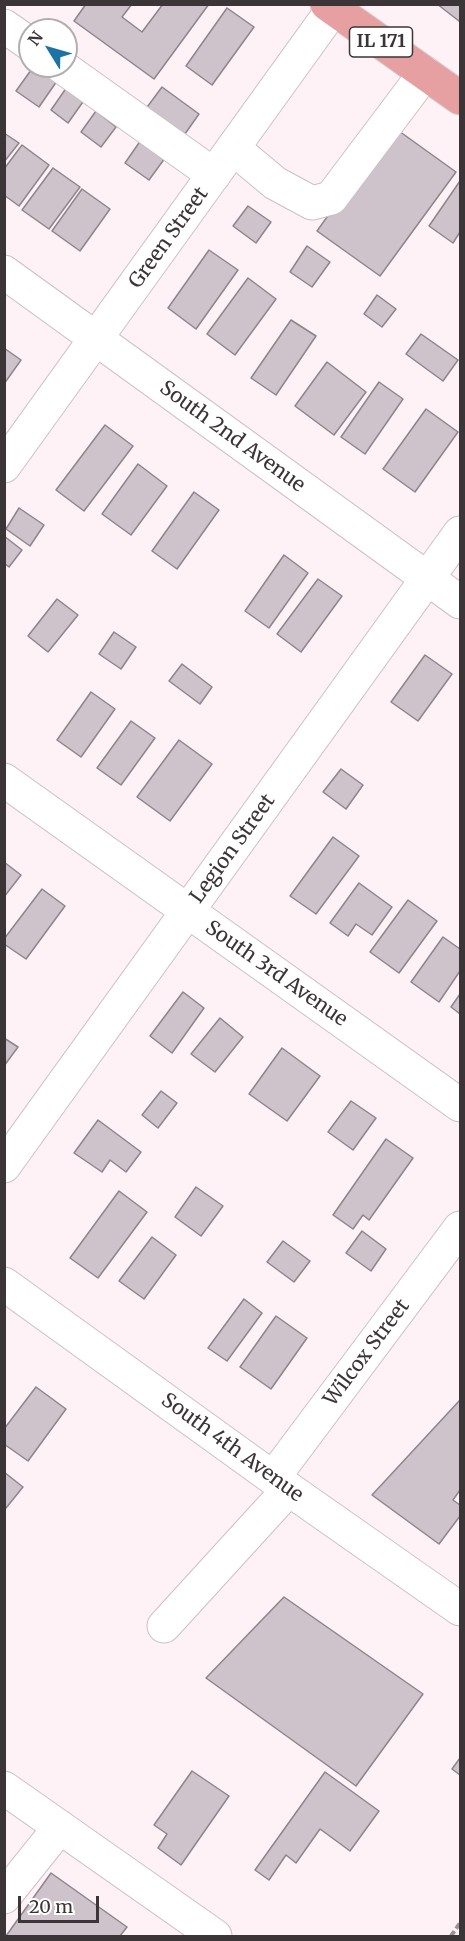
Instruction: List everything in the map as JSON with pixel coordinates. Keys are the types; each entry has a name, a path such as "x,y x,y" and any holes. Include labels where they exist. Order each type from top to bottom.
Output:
{"main road":[{"name":"IL 171","path":"330,7 460,98"}],"street":[{"name":"Green Street","path":"4,466 234,148 330,7"},
{"path":"4,26 18,36"},
{"path":"234,148 275,183 312,203 332,198 425,73"},
{"path":"78,78 214,175"},
{"name":"South 2nd Avenue","path":"4,272 460,602"},
{"name":"Legion Street","path":"4,1166 460,533"},
{"name":"South 3rd Avenue","path":"4,780 460,1105"},
{"name":"Wilcox Street","path":"164,1626 281,1483 460,1228"},
{"name":"South 4th Avenue","path":"4,1284 460,1609"},
{"path":"4,1788 214,1936"},
{"path":"4,1897 60,1827"}],"path":[{"path":"451,1936 460,1923"}],"building":[{"path":"86,4 132,4 122,17 142,32 163,4 209,4 154,79 78,24 76,18"},
{"path":"437,4 460,4 459,21"},
{"path":"227,8 254,27 212,85 186,66"},
{"path":"25,78 53,78 57,81 39,107 16,91"},
{"path":"67,87 85,99 68,123 51,110"},
{"path":"162,87 199,114 180,141 142,114"},
{"path":"96,111 116,127 101,147 81,132"},
{"path":"392,126 456,172 380,276 317,231"},
{"path":"4,133 19,143 4,162"},
{"path":"141,140 165,158 149,180 125,163"},
{"path":"22,145 49,165 19,206 4,195 4,169"},
{"path":"53,168 80,187 49,229 22,210"},
{"path":"460,181 460,232 453,243 429,226"},
{"path":"82,189 110,209 80,251 52,231"},
{"path":"248,206 271,222 256,243 233,226"},
{"path":"307,246 330,262 312,287 290,272"},
{"path":"209,250 238,270 196,329 168,308"},
{"path":"248,278 276,299 235,355 207,334"},
{"path":"377,295 396,309 382,327 364,314"},
{"path":"291,320 316,336 276,395 251,378"},
{"path":"421,334 458,360 443,381 406,354"},
{"path":"4,348 21,360 4,384"},
{"path":"327,362 366,392 334,435 295,406"},
{"path":"379,382 403,399 365,454 341,437"},
{"path":"426,409 458,432 415,492 383,469"},
{"path":"105,425 133,446 84,511 56,490"},
{"path":"138,464 167,486 131,535 102,514"},
{"path":"194,492 219,510 177,569 152,551"},
{"path":"19,508 44,525 30,546 6,529"},
{"path":"4,536 22,550 9,567 4,563"},
{"path":"284,555 308,573 269,628 245,611"},
{"path":"318,579 342,596 301,652 277,634"},
{"path":"57,599 78,615 48,652 28,636"},
{"path":"114,632 136,647 121,669 99,654"},
{"path":"425,655 452,674 418,721 391,702"},
{"path":"182,664 212,687 200,704 169,681"},
{"path":"91,692 115,709 81,757 57,740"},
{"path":"131,721 155,738 121,785 97,768"},
{"path":"179,740 212,764 170,821 137,797"},
{"path":"341,769 363,785 346,809 323,792"},
{"path":"333,837 359,856 316,914 290,896"},
{"path":"4,862 21,875 4,897"},
{"path":"359,883 392,907 372,935 356,924 348,936 330,923"},
{"path":"42,889 65,906 26,959 4,944 4,939"},
{"path":"408,900 437,921 399,973 370,952"},
{"path":"443,937 460,949 460,971 439,1002 411,982"},
{"path":"183,992 204,1008 172,1053 150,1036"},
{"path":"460,994 460,1014 451,1007"},
{"path":"220,1018 243,1037 215,1072 191,1054"},
{"path":"4,1038 18,1047 4,1066"},
{"path":"282,1048 320,1076 287,1121 249,1094"},
{"path":"161,1091 177,1103 158,1128 142,1115"},
{"path":"351,1101 376,1118 353,1150 328,1132"},
{"path":"98,1120 141,1152 126,1172 110,1160 102,1172 74,1153"},
{"path":"386,1139 413,1158 369,1220 363,1215 353,1229 333,1215"},
{"path":"196,1187 223,1206 201,1236 175,1217"},
{"path":"119,1191 147,1212 98,1278 70,1258"},
{"path":"362,1231 386,1249 371,1271 346,1253"},
{"path":"152,1237 176,1255 144,1299 119,1281"},
{"path":"283,1241 310,1261 294,1282 267,1262"},
{"path":"244,1299 262,1313 227,1361 208,1348"},
{"path":"276,1316 307,1338 271,1389 240,1367"},
{"path":"36,1387 66,1409 28,1461 4,1444 4,1429"},
{"path":"460,1400 460,1490 453,1500 460,1505 460,1516 439,1544 372,1495"},
{"path":"4,1472 23,1487 6,1508 4,1507"},
{"path":"284,1597 423,1694 356,1786 206,1678"},
{"path":"460,1758 460,1775 452,1769"},
{"path":"192,1771 229,1796 181,1865 158,1848 167,1834 154,1825"},
{"path":"325,1772 379,1811 350,1851 320,1829 296,1863 286,1855 269,1880 255,1870"},
{"path":"51,1873 127,1927 120,1936 6,1936"}]}
